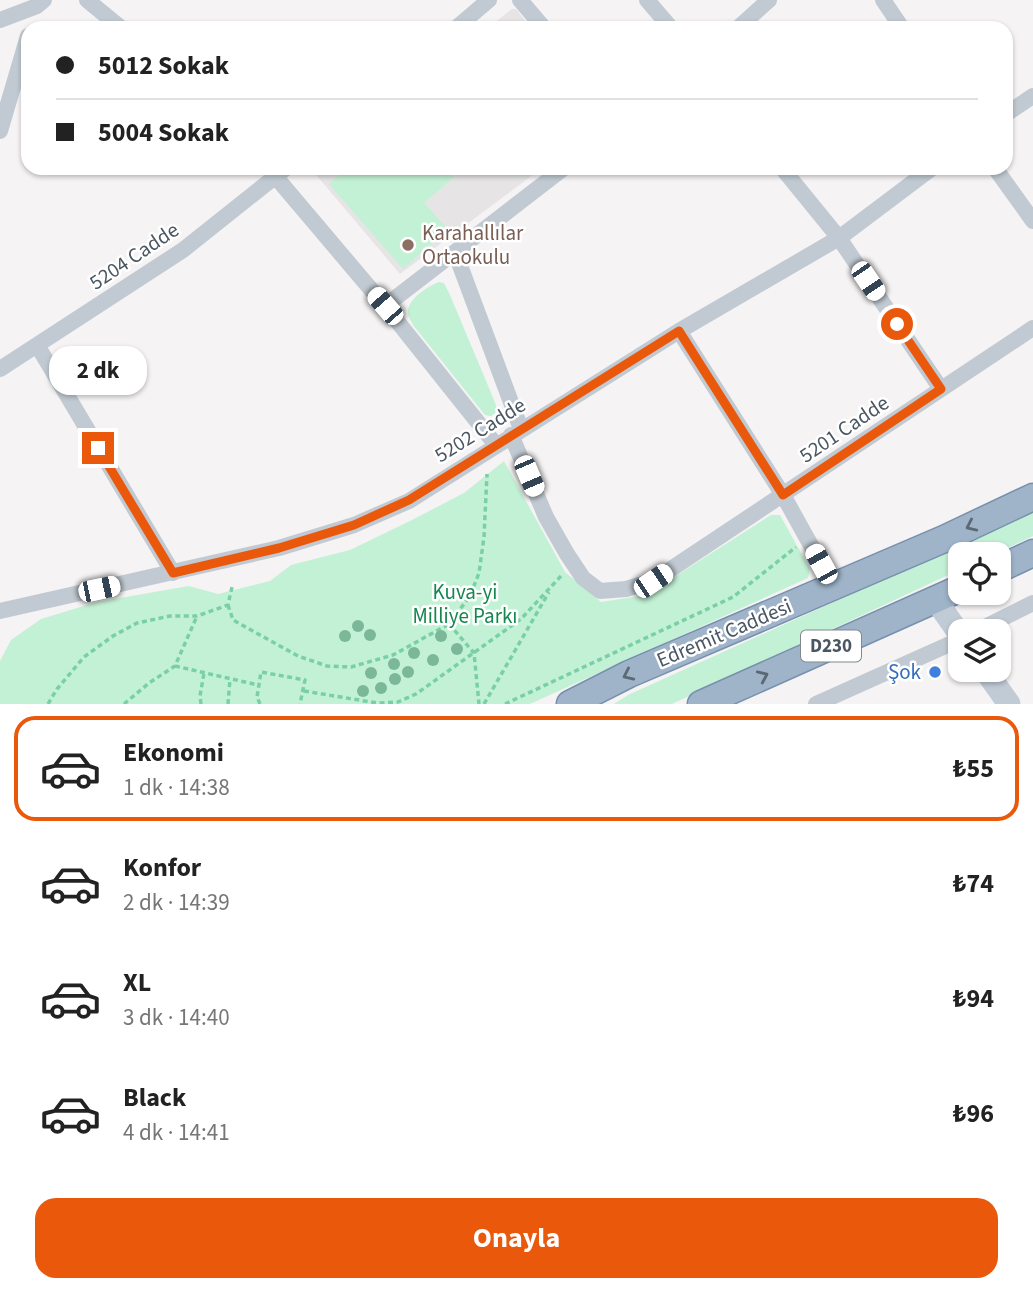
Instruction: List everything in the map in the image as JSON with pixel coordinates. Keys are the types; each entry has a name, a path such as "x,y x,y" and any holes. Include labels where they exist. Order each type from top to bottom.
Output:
{"highway":[{"name":"Edremit Caddesi","path":"570,704 629,674 944,540 1033,497"},
{"path":"1011,564 1033,554"},
{"name":"D230","path":"701,704 948,593"}],"main road":[{"path":"935,599 949,619"},
{"path":"993,682 1009,704"}],"street":[{"path":"87,0 112,21"},
{"path":"464,21 489,0"},
{"path":"520,0 538,21"},
{"path":"647,0 665,21"},
{"path":"745,21 769,0"},
{"path":"883,0 897,21"},
{"path":"0,20 40,2"},
{"path":"33,21 40,2"},
{"path":"0,131 21,60"},
{"path":"1013,109 1033,96"},
{"name":"5204 Cadde","path":"0,369 183,250 276,175"},
{"path":"282,175 496,445"},
{"path":"385,306 555,175"},
{"path":"788,175 839,237 941,389"},
{"name":"5202 Cadde","path":"0,611 279,548 354,525 409,500 679,331 839,237 923,175"},
{"path":"1000,175 1033,221"},
{"path":"456,252 516,432"},
{"name":"5201 Cadde","path":"516,432 546,517 583,578 600,591 626,589 653,581 1033,328"},
{"path":"679,331 783,495 834,587"},
{"path":"37,345 173,573"},
{"path":"1001,619 1033,603"},
{"path":"816,704 948,643"}],"path":[{"path":"232,587 228,605 233,620 298,656 327,666 351,667 393,655 449,624 470,596 479,573 487,474"},
{"path":"505,704 733,597 798,546"},
{"path":"304,691 359,702 398,702 429,686 521,619 565,572"},
{"path":"482,704 554,584"},
{"path":"48,704 84,657 113,636 137,623 170,616 197,616 228,605"},
{"path":"124,704 149,682 174,666 197,616"},
{"path":"449,624 474,653 482,704"},
{"path":"174,666 258,685"},
{"path":"260,704 257,697 261,672 305,680 300,704"},
{"path":"201,704 204,673"},
{"path":"228,704 230,679"},
{"path":"334,704 336,697"}],"shaded area":[{"path":"512,9 516,9 525,21 497,21"},
{"name":"Karahallılar Ortaokulu","path":"316,175 533,175 400,274"}],"green space":[{"path":"339,175 452,175 454,177 424,203 448,229 403,269 329,184"},
{"path":"439,282 444,283 450,295 494,400 496,410 491,416 485,415 413,325 408,314 414,299"},
{"name":"Kuva-yi Milliye Parkı","path":"504,461 565,572 601,602 646,595 771,515 780,515 810,569 808,578 530,704 0,704 0,661 11,640 41,619 97,602 189,586 218,594 270,581 291,565 350,550 412,520 464,493"},
{"path":"1033,512 1033,536 1011,546 1011,542 967,542"},
{"path":"948,550 948,575 672,704 614,704 628,695"}],"place":[{"name":"Karahallılar Ortaokulu","path":"408,245"},
{"name":"Şok","path":"935,672"}],"route":[{"path":"98,448 173,573 279,548 354,525 409,500 679,331 783,495 941,389 897,324"}]}
